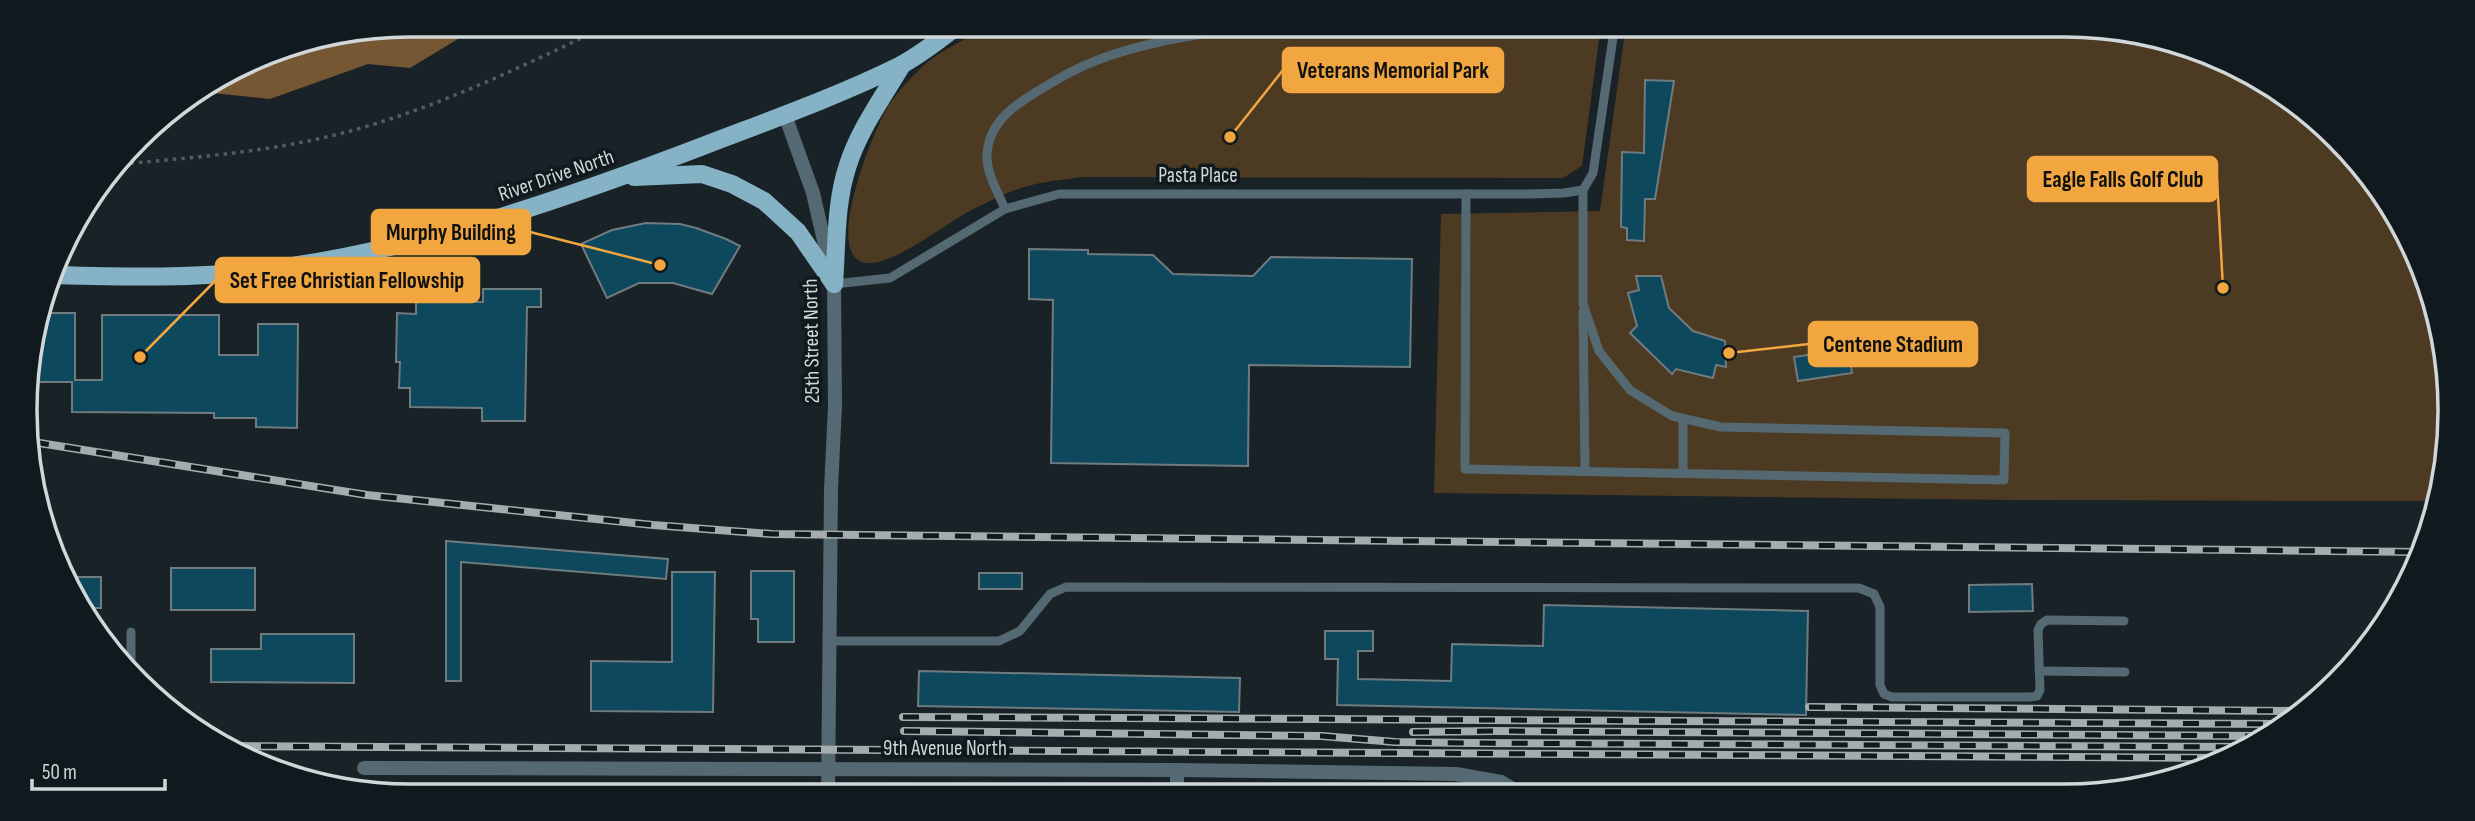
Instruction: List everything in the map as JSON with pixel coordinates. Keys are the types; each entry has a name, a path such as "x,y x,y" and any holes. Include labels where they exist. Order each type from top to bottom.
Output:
{"main road":[{"name":"River Drive North","path":"62,275 188,276 283,267 438,236 516,214 785,115 902,65 942,37"},
{"path":"834,284 840,198 848,165 862,132 902,65"},
{"path":"619,178 702,174 732,184 764,201 798,232 834,284"}],"street":[{"name":"25th Street North","path":"785,115 813,193 824,231 834,284 835,406 829,640"},
{"path":"828,784 829,640"},
{"name":"9th Avenue North","path":"364,768 1177,770 1456,774 1504,784"},
{"path":"1177,770 1177,784"}],"lane":[{"path":"1005,209 989,173 987,152 990,136 1001,117 1020,101 1096,60 1150,44 1189,37"},
{"path":"1584,471 1583,190 1593,173 1613,37"},
{"name":"Pasta Place","path":"834,284 890,278 1005,209 1069,193 1466,194 1564,193 1583,190"},
{"path":"1466,194 1465,469 2004,480 2005,433 1721,427 1672,416 1630,390 1599,351 1583,304"},
{"path":"1683,419 1683,473"},
{"path":"829,640 999,640 1020,631 1050,593 1066,587 1859,589 1874,594 1880,607 1880,685 1884,694 1892,697 2030,697 2037,696 2040,690 2038,630 2041,624 2048,620 2124,621"},
{"path":"131,632 131,659"},
{"path":"2039,671 2125,672"}],"path":[{"path":"130,163 242,153 354,131 474,89 584,37"}],"shaded area":[{"path":"461,37 410,68 368,64 270,99 214,93 267,65 314,49 386,38"},
{"path":"970,37 1599,37 1582,166 1563,178 1081,177 1034,184 1006,194 970,211 891,258 867,263 854,256 849,241 849,219 862,167 893,99 919,70 947,49"},
{"path":"1624,37 2089,38 2161,49 2208,65 2272,100 2311,129 2361,183 2400,245 2426,314 2435,362 2437,435 2427,501 2014,500 1434,493 1441,214 1600,211"}],"building":[{"path":"1645,80 1674,81 1655,199 1645,199 1644,241 1627,240 1627,228 1621,227 1622,152 1644,153"},
{"path":"646,223 680,224 740,246 712,294 673,283 639,283 607,298 581,244 612,230"},
{"path":"1029,249 1088,250 1088,254 1153,255 1173,274 1253,276 1271,257 1412,259 1410,367 1249,365 1248,466 1051,463 1053,300 1029,299"},
{"path":"1636,276 1661,276 1669,308 1693,331 1725,341 1726,367 1716,365 1713,378 1676,369 1672,374 1630,333 1637,326 1628,293 1639,290"},
{"path":"483,289 541,289 541,307 527,307 525,421 482,421 482,408 410,407 410,388 399,388 400,362 396,362 397,313 416,314 416,301 483,302"},
{"path":"49,313 75,313 75,380 102,380 102,315 219,315 219,355 258,355 258,324 298,324 297,428 256,427 256,418 214,418 214,413 72,412 72,382 39,382"},
{"path":"1848,349 1852,373 1798,381 1794,357"},
{"path":"446,541 668,559 666,579 461,562 461,681 446,681"},
{"path":"171,568 255,568 255,610 171,610"},
{"path":"751,571 794,571 794,642 758,642 758,619 751,619"},
{"path":"672,572 715,572 713,712 591,711 591,661 672,662"},
{"path":"979,573 1022,573 1022,589 979,589"},
{"path":"76,577 101,577 101,608 94,608"},
{"path":"2032,584 2033,611 1969,612 1969,585"},
{"path":"1544,605 1808,611 1806,715 1337,705 1338,659 1325,659 1325,631 1373,631 1373,651 1358,651 1358,679 1451,681 1452,644 1543,646"},
{"path":"261,634 354,634 354,683 211,682 211,649 261,649"},
{"path":"919,671 1240,678 1239,712 918,706"}],"railway":[{"path":"39,443 367,495 653,525 772,534 2411,552"},
{"path":"1809,707 2286,711"},
{"path":"903,717 2267,724"},
{"path":"904,731 1322,736 1395,742 1469,743 2228,747"},
{"path":"1413,732 2248,736"},
{"path":"245,746 2203,758"}],"place":[{"name":"Veterans Memorial Park","path":"1230,137"},
{"name":"Murphy Building","path":"660,265"},
{"name":"Eagle Falls Golf Club","path":"2223,288"},
{"name":"Centene Stadium","path":"1729,353"},
{"name":"Set Free Christian Fellowship","path":"140,357"}]}
